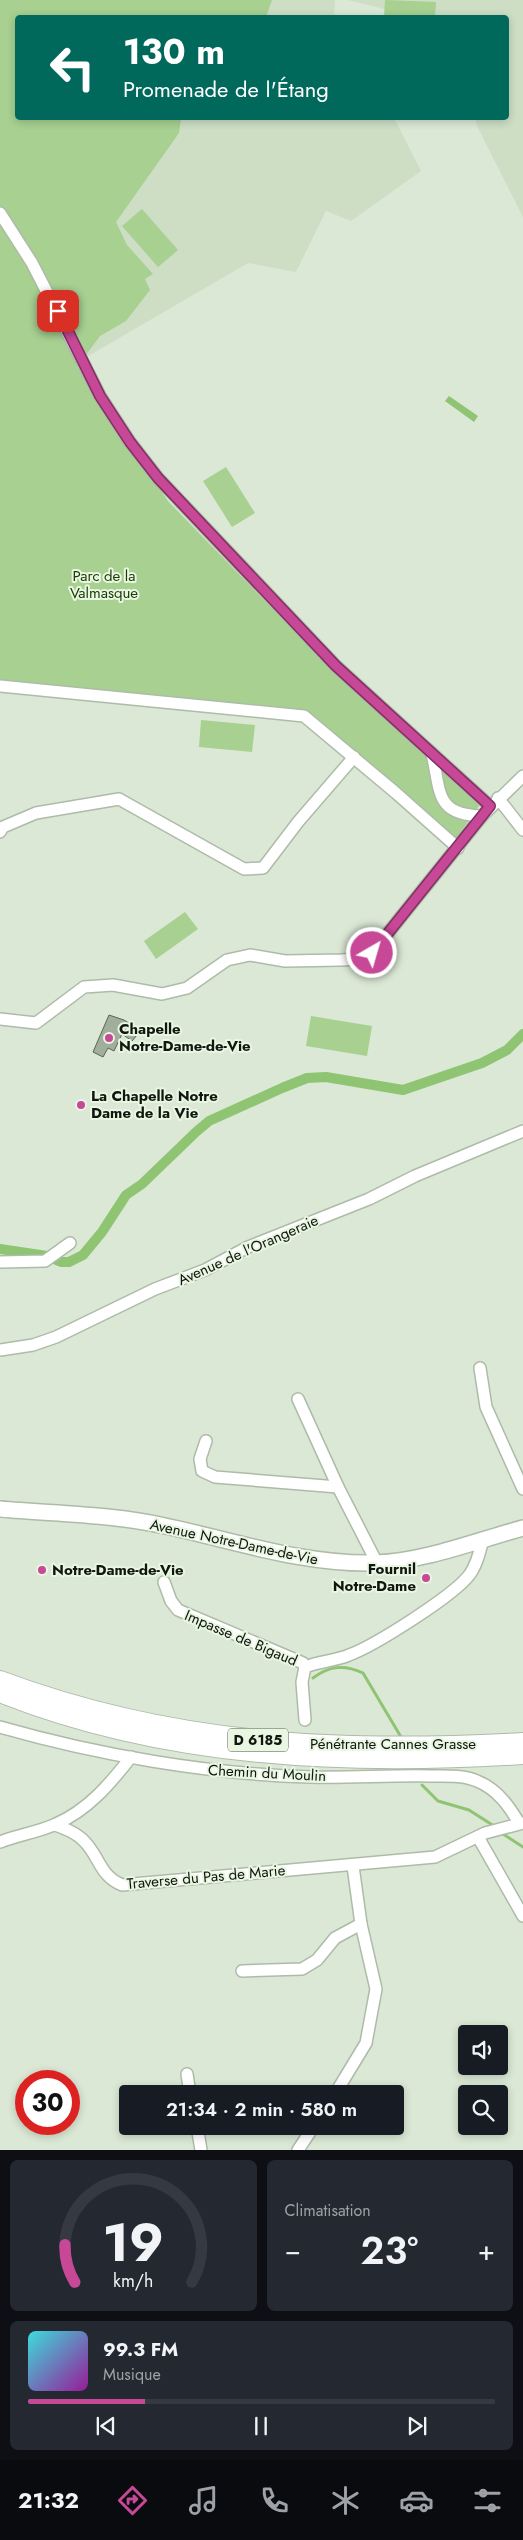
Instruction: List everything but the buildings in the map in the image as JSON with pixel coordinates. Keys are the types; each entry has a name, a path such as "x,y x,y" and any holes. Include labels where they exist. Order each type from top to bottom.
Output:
{"highway":[{"name":"Pénétrante Cannes Grasse","path":"0,1680 77,1706 124,1718 198,1733 247,1739 299,1744 409,1747 523,1742"},
{"name":"Pénétrante Cannes Grasse","path":"0,1693 125,1732 230,1750 366,1760 523,1755"}],"main road":[{"name":"Avenue Notre-Dame-de-Vie","path":"0,1510 91,1515 142,1522 307,1560 378,1563 408,1559 523,1528"}],"street":[{"path":"0,213 32,263 100,396 130,442 152,471 199,523 336,666 432,754 494,802 523,830"},
{"path":"0,686 304,716 458,848"},
{"path":"432,754 445,804 456,813 482,816"},
{"path":"0,832 3,827 36,814 118,799 244,870 254,870 263,868 298,822 354,757"},
{"path":"0,1019 36,1023 84,987 113,985 162,994 187,988 227,960 250,956 284,961 360,959 372,953 482,816 494,802 523,776"},
{"name":"Avenue de l'Orangeraie","path":"0,1350 33,1345 56,1337 155,1289 205,1270 248,1247 369,1200 415,1176 523,1131"},
{"path":"0,1262 38,1262 52,1257 70,1243"},
{"path":"480,1368 486,1407 523,1489"},
{"path":"298,1399 338,1487 378,1563"},
{"path":"206,1441 200,1460 202,1471 215,1477 338,1487"},
{"name":"Impasse de Bigaud","path":"305,1667 352,1654 420,1614 456,1589 470,1575 476,1564 483,1539"},
{"name":"Impasse de Bigaud","path":"164,1582 170,1601 178,1610 303,1664 305,1667"},
{"name":"Impasse de Bigaud","path":"305,1667 302,1682 305,1720"},
{"name":"Chemin du Moulin","path":"0,1727 131,1757 220,1772 312,1777 409,1776 462,1778 477,1781 493,1791 509,1806 521,1823"},
{"path":"0,1842 55,1825 91,1803 131,1757"},
{"name":"Traverse du Pas de Marie","path":"55,1825 74,1833 86,1842 110,1880 122,1885 353,1866 435,1857 496,1829 521,1823"},
{"path":"478,1837 523,1916"},
{"path":"340,2085 366,2043 376,1989 361,1924 353,1866"},
{"path":"242,1971 302,1969 317,1960 335,1938 361,1924"},
{"path":"187,2074 189,2085"},
{"path":"198,2135 201,2150"},
{"path":"298,2150 308,2135"}],"shaded area":[{"path":"0,0 335,0 334,15 15,15 15,120 395,120 421,171 351,221 326,211 296,272 248,263 83,359 32,263"},
{"path":"348,0 523,0 523,217 476,120 509,120 509,15 408,15"},
{"path":"449,396 478,416 474,422 445,401"}],"green space":[{"name":"Parc de la Valmasque","path":"0,0 272,0 267,15 15,15 15,120 181,120 179,133 116,222 127,245 153,274 145,279 150,290 126,321 100,336 77,367 168,501 326,664 477,800 479,806 456,838 304,710 0,680"},
{"path":"385,0 436,2 435,15 384,15"},
{"path":"142,209 178,250 158,267 122,226"},
{"path":"226,467 255,513 232,527 203,481"},
{"path":"201,720 255,725 252,752 199,747"},
{"path":"185,912 198,929 156,959 144,941"},
{"path":"311,1016 372,1026 367,1056 306,1046"}],"waterway":[{"path":"0,1249 47,1256 61,1262 69,1262 83,1255 102,1232 126,1195 142,1184 209,1121 282,1088 307,1078 326,1077 403,1090 482,1063 507,1050 523,1034"},
{"path":"313,1678 325,1671 343,1667 363,1673 401,1737"},
{"path":"422,1785 438,1801 469,1810 494,1826"},
{"path":"500,1832 523,1847"}],"place":[{"name":"Chapelle Notre-Dame-de-Vie","path":"109,1038"},
{"name":"La Chapelle Notre Dame de la Vie","path":"81,1105"},
{"name":"Notre-Dame-de-Vie","path":"42,1570"},
{"name":"Fournil Notre-Dame","path":"426,1578"}],"route":[{"path":"58,311 100,396 130,442 158,478 336,666 490,806 372,953"}]}
